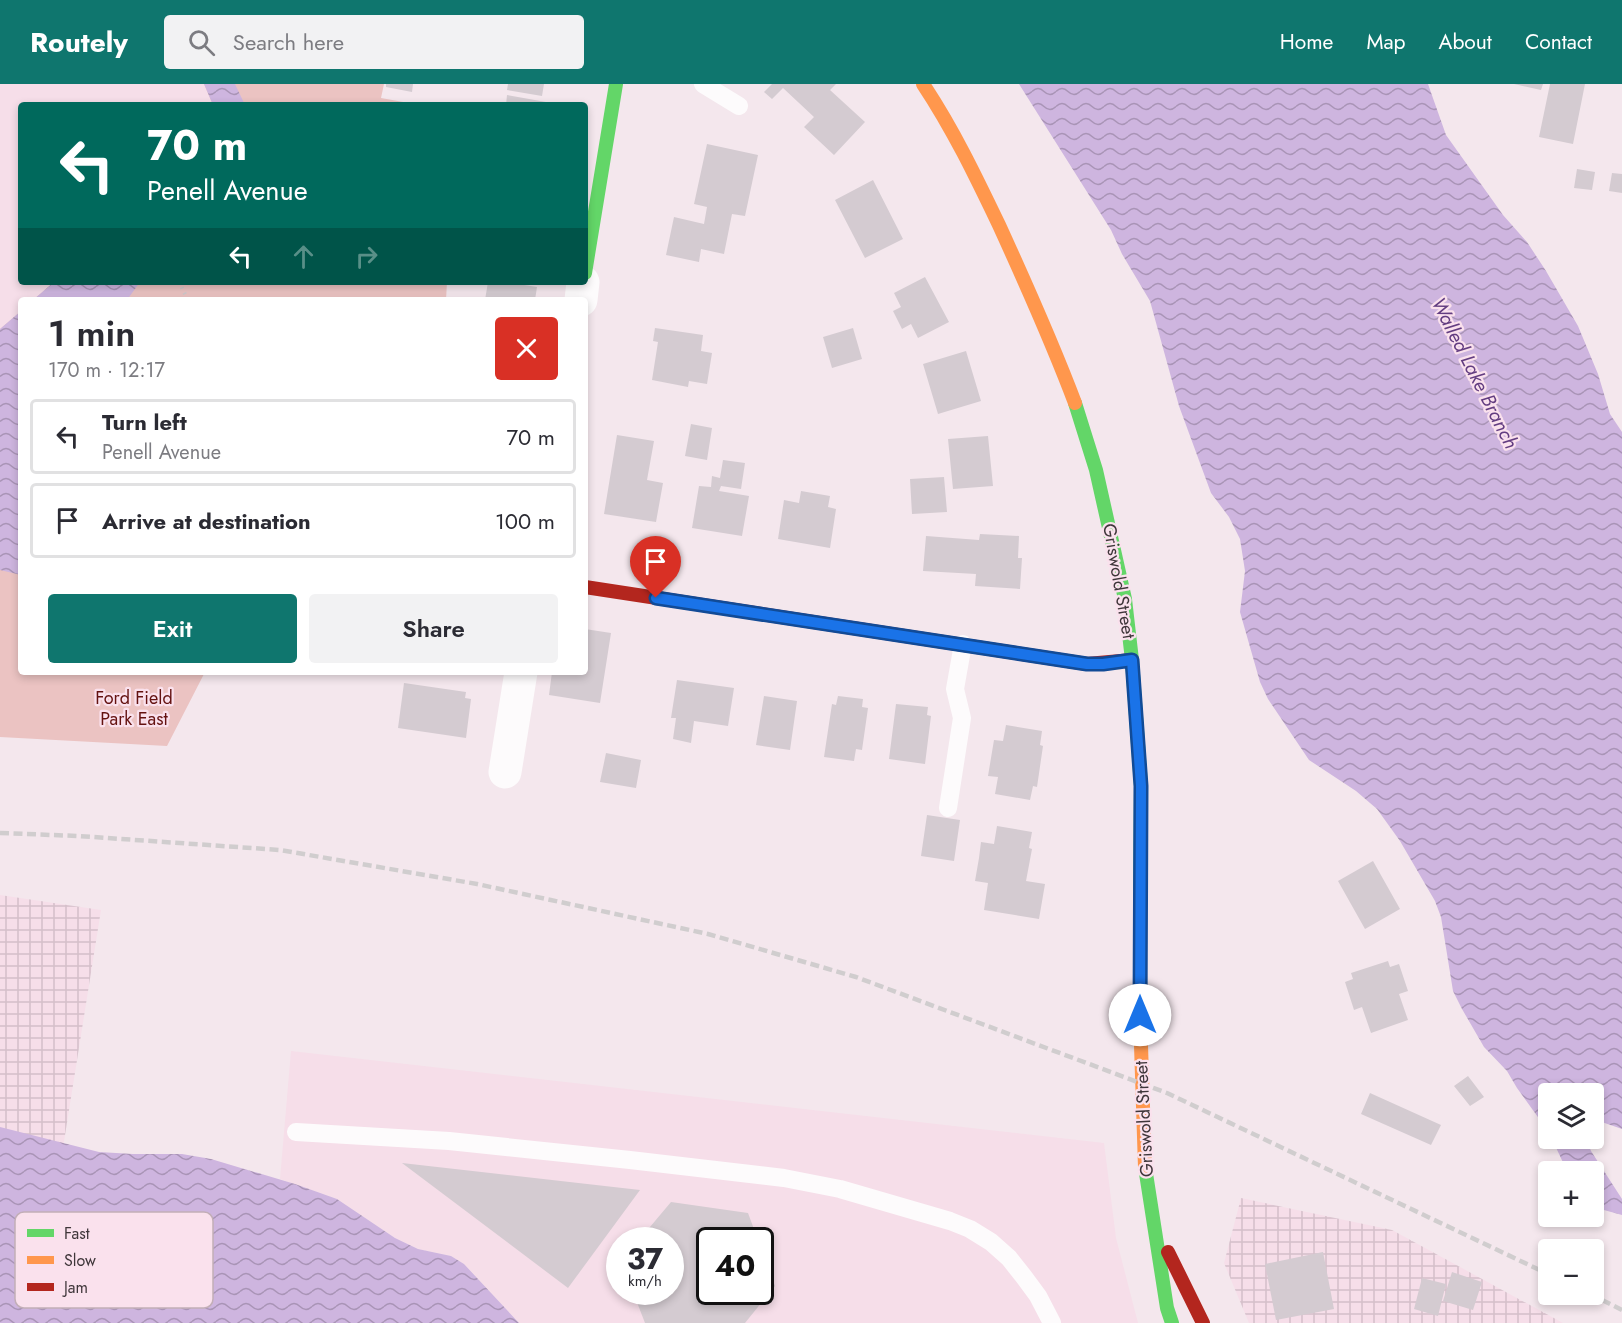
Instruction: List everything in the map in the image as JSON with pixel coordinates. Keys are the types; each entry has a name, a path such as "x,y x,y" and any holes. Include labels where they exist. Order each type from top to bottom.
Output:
{"street":[{"path":"588,255 616,84"},
{"name":"Griswold Street","path":"923,84 939,108 990,205 1052,342 1075,403 1096,470 1125,599 1141,786 1140,974 1144,1163 1167,1308 1172,1323"},
{"path":"588,587 1087,664 1132,660"},
{"path":"505,772 520,675"},
{"name":"Griswold Street","path":"1154,1224 1203,1323"}],"lane":[{"path":"703,84 739,106"},
{"path":"948,808 962,718 955,689 963,644"},
{"path":"296,1132 449,1141 517,1148 772,1176 840,1189 950,1221 977,1233 991,1242 1014,1264 1038,1296 1052,1323"}],"shaded area":[{"path":"0,84 204,84 212,102 18,102 18,285 50,285 36,297 18,297 18,314 0,329"},
{"path":"0,895 101,910 53,1212 15,1212 15,1308 37,1308 35,1323 0,1323"},
{"path":"291,1051 1104,1143 1116,1238 1138,1323 519,1323 464,1264 451,1256 418,1249 395,1238 337,1199 280,1179"},
{"path":"1241,1198 1392,1230 1563,1323 1249,1323 1224,1263"}],"green space":[{"path":"204,84 384,84 381,98 403,102 212,102"},
{"path":"50,285 447,285 446,297 36,297"},
{"name":"Ford Field Park East","path":"18,314 18,675 203,675 167,746 0,737 0,329"}],"water":[{"path":"204,84 235,84 244,102 212,102"},
{"name":"Walled Lake Branch","path":"1019,84 1428,84 1446,135 1503,215 1527,242 1578,326 1598,374 1610,414 1622,432 1622,1129 1604,1123 1604,1083 1538,1083 1538,1117 1507,1071 1484,1047 1453,991 1441,917 1435,901 1400,841 1377,809 1356,791 1309,760 1268,699 1260,682 1240,612 1245,571 1240,539 1229,517 1211,493 1179,406 1150,301 1122,254 1111,230"},
{"path":"50,285 138,285 129,297 36,297"},
{"path":"18,314 18,574 0,570 0,329"},
{"path":"0,1127 99,1152 182,1154 211,1159 337,1199 395,1238 418,1249 451,1256 464,1264 519,1323 0,1323"},
{"path":"1557,1149 1590,1149 1597,1161 1562,1161"},
{"path":"1604,1171 1622,1199 1622,1215 1604,1210"}],"building":[{"path":"386,84 413,84 412,92 386,87"},
{"path":"508,84 544,84 542,96 507,90"},
{"path":"772,84 836,84 830,90 865,122 834,155 804,127 814,117 783,88 772,99 764,92"},
{"path":"1514,84 1543,84 1541,90"},
{"path":"1550,84 1585,84 1573,144 1539,137"},
{"path":"507,95 546,102 506,102"},
{"path":"707,144 758,155 745,216 732,214 724,254 701,249 699,262 666,255 674,217 704,224 707,207 694,204"},
{"path":"1577,169 1595,172 1592,190 1574,188"},
{"path":"1612,173 1622,174 1622,193 1609,191"},
{"path":"873,180 903,239 865,258 835,200"},
{"path":"925,277 949,322 918,338 911,324 902,329 893,311 901,307 894,293"},
{"path":"488,285 537,287 535,297 486,297"},
{"path":"655,328 703,335 701,351 712,353 707,384 689,381 688,387 652,380 658,342 653,341"},
{"path":"853,328 862,359 832,368 823,337"},
{"path":"966,351 981,401 938,414 923,364"},
{"path":"691,424 712,428 707,460 685,456"},
{"path":"617,435 654,441 647,480 663,483 656,522 604,514"},
{"path":"988,436 993,486 953,489 948,439"},
{"path":"723,460 745,463 741,489 721,486 719,491 749,496 742,536 692,528 699,486 711,487 712,476 720,478"},
{"path":"944,477 947,512 912,514 910,479"},
{"path":"801,491 830,496 828,507 836,509 830,548 778,539 784,500 799,503"},
{"path":"980,534 1019,536 1018,558 1022,558 1020,589 975,586 976,574 923,571 926,536 979,540"},
{"path":"588,629 611,633 600,703 549,695 552,675 588,675"},
{"path":"677,680 734,688 728,726 694,721 691,743 673,739 676,718 671,718"},
{"path":"404,683 466,692 465,698 471,699 466,738 398,728"},
{"path":"764,696 797,701 790,750 756,745"},
{"path":"838,696 863,699 862,707 868,708 862,750 856,749 854,761 824,757 832,704 836,705"},
{"path":"896,704 928,707 927,715 931,716 925,764 889,759"},
{"path":"1006,725 1042,731 1040,745 1043,746 1037,787 1033,786 1030,800 995,794 998,777 988,776 994,740 1003,741"},
{"path":"606,753 641,760 636,788 600,782"},
{"path":"927,815 960,820 954,861 921,856"},
{"path":"997,826 1032,832 1029,848 1032,849 1026,881 1045,884 1039,919 984,910 988,883 975,881 981,842 994,844"},
{"path":"1373,861 1400,909 1365,929 1338,881"},
{"path":"1388,961 1390,967 1399,964 1408,991 1399,994 1408,1020 1371,1033 1362,1007 1354,1010 1345,982 1353,979 1351,973"},
{"path":"1468,1076 1484,1097 1470,1106 1454,1086"},
{"path":"1370,1093 1441,1125 1431,1145 1361,1114"},
{"path":"402,1163 640,1190 613,1227 606,1227 606,1236 568,1288"},
{"path":"671,1202 748,1213 753,1227 696,1227 696,1305 760,1305 745,1323 645,1323 638,1305 684,1305 684,1227 650,1227"},
{"path":"1323,1252 1334,1309 1276,1320 1265,1264"},
{"path":"1452,1272 1482,1282 1473,1310 1443,1301"},
{"path":"1422,1278 1446,1284 1438,1316 1414,1309"}],"railway":[{"path":"0,833 280,850 477,884 708,934 856,977 1167,1093 1538,1269"},
{"path":"1604,1301 1622,1310"}],"traffic: fast":[{"path":"588,255 616,84"},
{"path":"1075,403 1096,470 1125,599 1141,786 1140,908"},
{"path":"1145,1167 1167,1308 1172,1323"}],"traffic: slow":[{"path":"923,84 973,171 999,225 1075,403"},
{"path":"1140,908 1140,1015 1145,1167"}],"traffic: jam":[{"path":"588,587 1087,664 1132,660"},
{"path":"1168,1252 1203,1323"}],"route":[{"path":"656,598 1087,664 1132,660 1141,786 1140,1015"}]}
